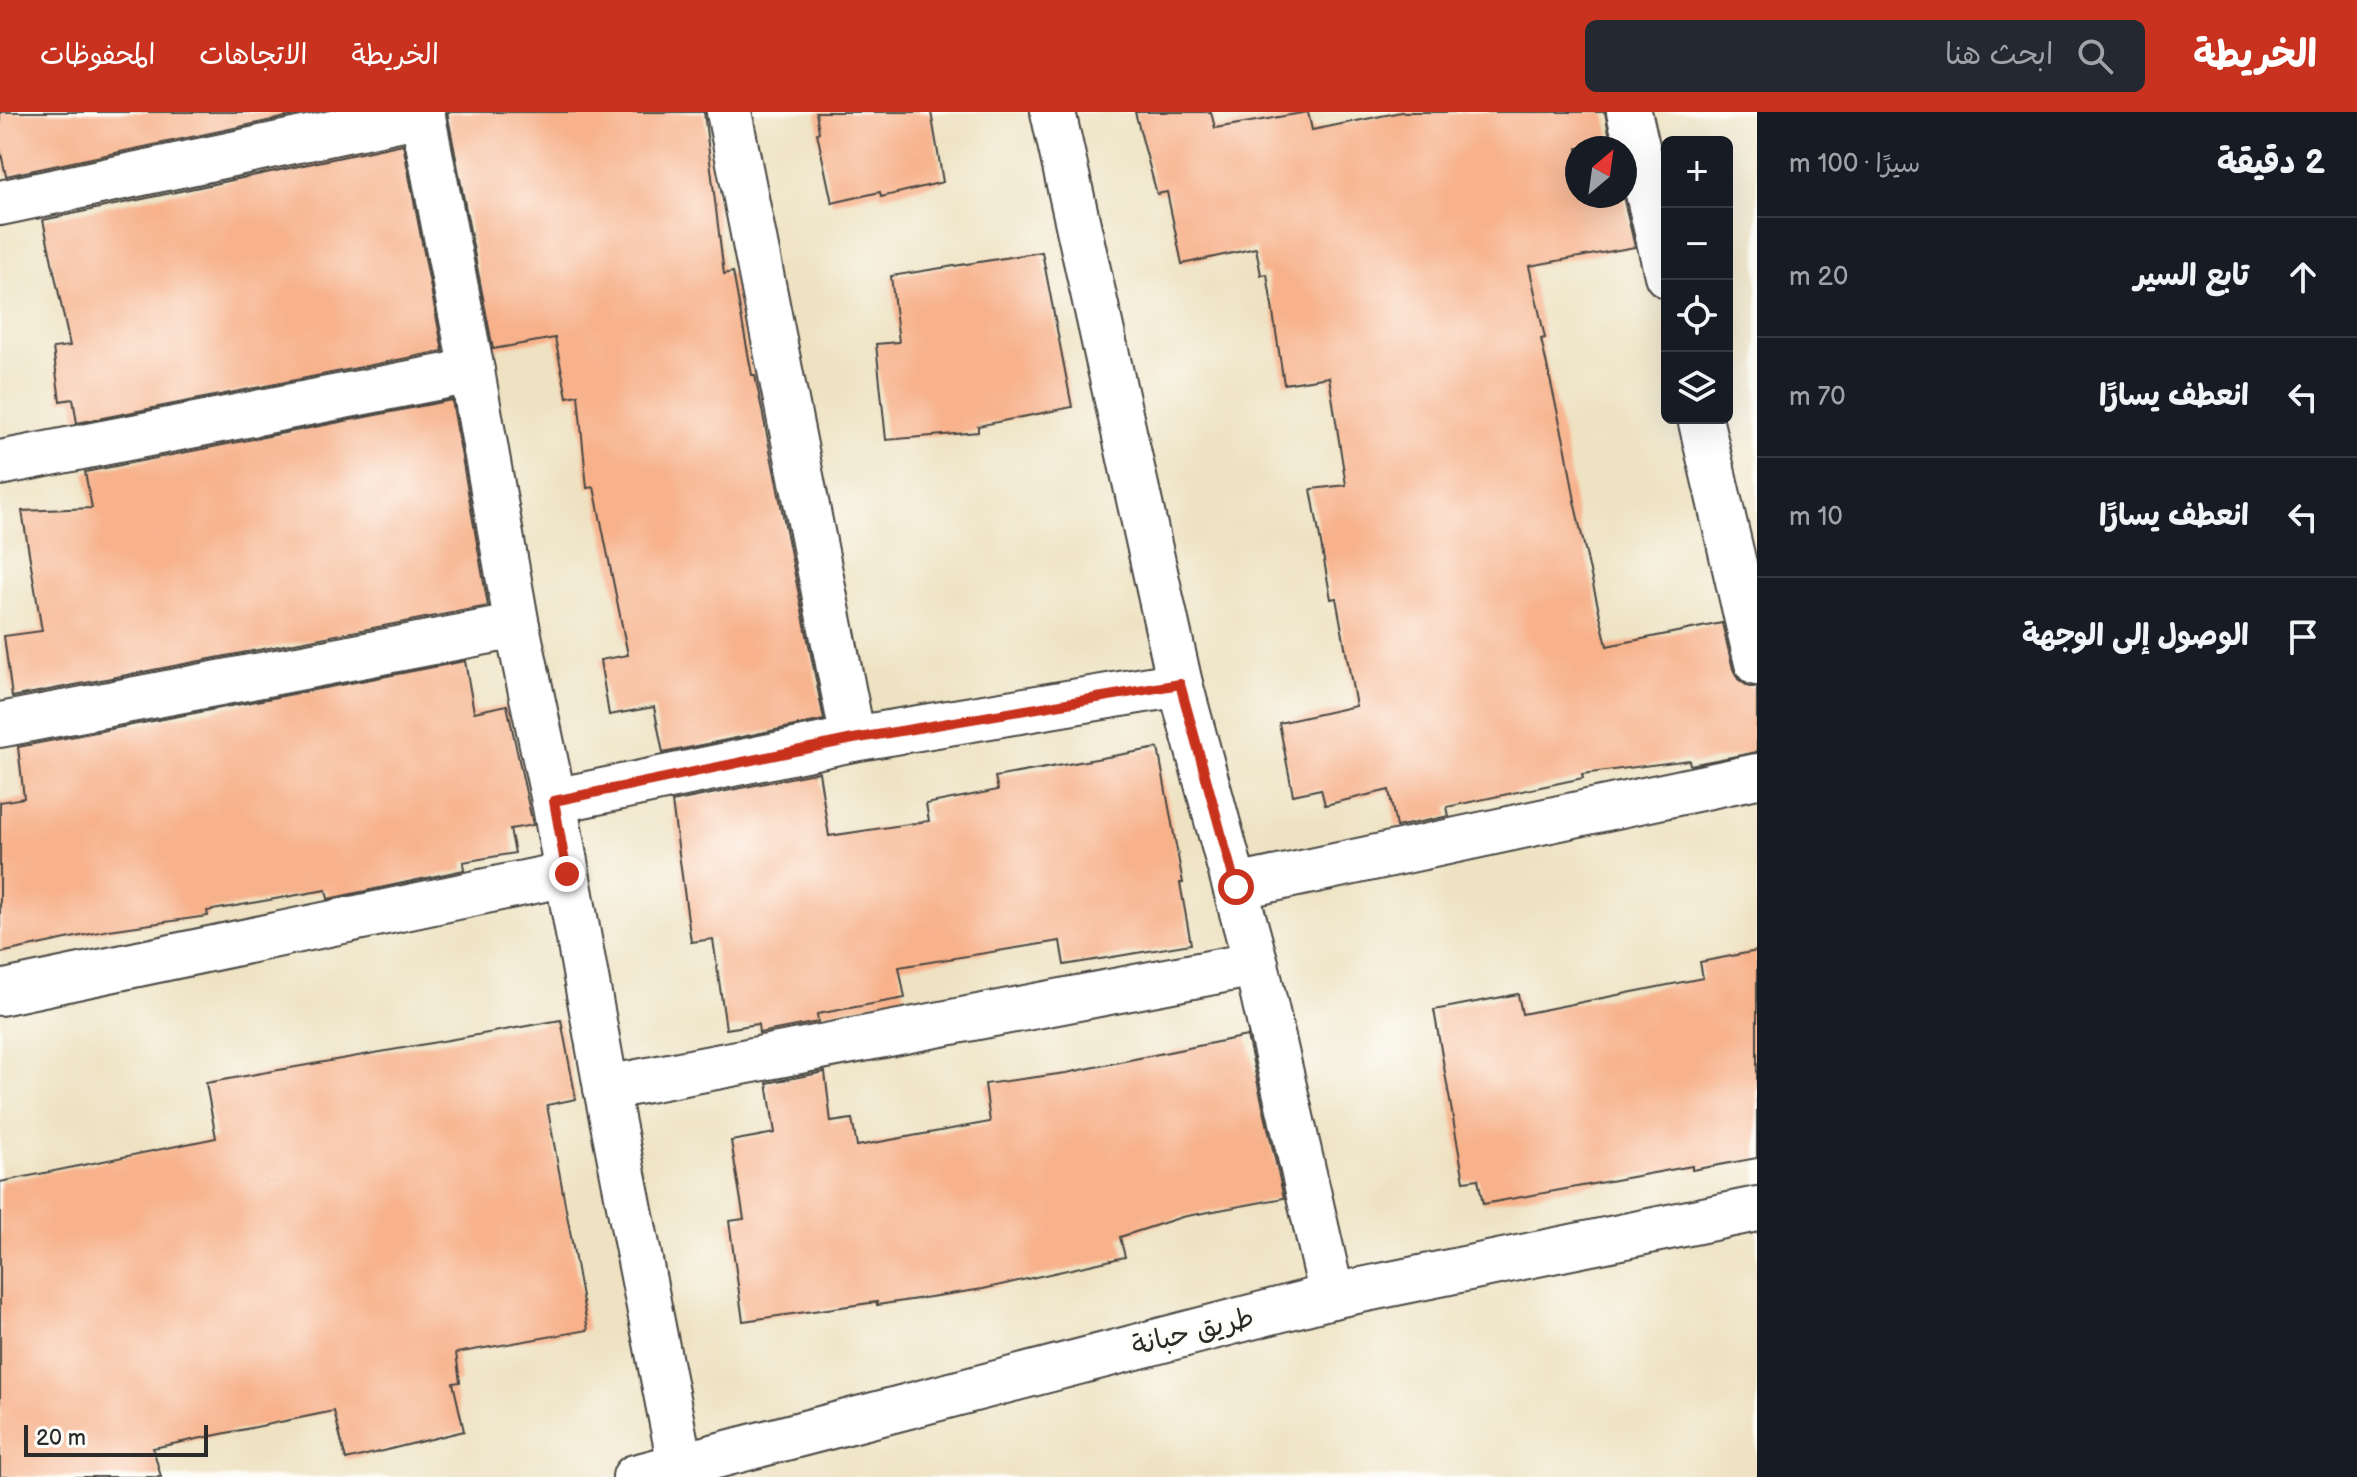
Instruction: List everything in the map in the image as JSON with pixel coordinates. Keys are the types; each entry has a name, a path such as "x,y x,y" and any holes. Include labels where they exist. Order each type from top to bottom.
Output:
{"street":[{"path":"729,112 853,739"},
{"path":"1053,112 1180,684 1256,964 1332,1296"},
{"path":"1629,112 1661,249"},
{"path":"0,203 422,113 517,626 554,801 606,1088 680,1464"},
{"path":"3,450 472,371"},
{"path":"1701,424 1757,663"},
{"path":"0,725 517,626"},
{"path":"554,801 853,739 1180,684"},
{"path":"1236,887 1757,776"},
{"path":"0,993 567,874"},
{"path":"606,1088 1256,964"},
{"name":"طريق حبانة","path":"635,1477 1332,1296 1757,1209"}],"building":[{"path":"0,112 310,112 6,176 0,149"},
{"path":"447,112 704,112 724,274 733,272 824,720 663,753 654,707 609,715 600,660 628,655 594,487 587,488 578,395 567,397 555,338 493,349"},
{"path":"816,112 931,112 943,182 881,197 880,192 832,203 817,133"},
{"path":"1135,112 1211,112 1215,128 1308,112 1312,130 1401,112 1605,112 1610,136 1565,136 1565,208 1626,208 1635,247 1529,266 1574,501 1607,646 1722,623 1738,679 1749,687 1757,687 1757,752 1690,765 1689,760 1582,774 1583,778 1447,807 1449,816 1396,827 1389,790 1325,805 1321,789 1293,795 1279,723 1356,706 1336,598 1331,599 1311,489 1346,485 1329,377 1284,384 1267,274 1261,275 1256,248 1182,264 1167,192 1157,194"},
{"path":"403,144 443,351 77,423 73,399 60,401 53,348 70,346 43,220"},
{"path":"1042,252 1072,407 978,426 978,432 886,440 876,344 899,342 891,276"},
{"path":"452,400 488,606 12,697 4,636 42,631 22,511 92,508 85,472"},
{"path":"465,661 474,712 507,705 533,825 510,829 515,853 463,862 464,870 328,899 326,890 207,911 208,916 109,930 0,953 0,802 24,798 18,747"},
{"path":"1158,748 1191,944 1064,965 1060,941 899,967 905,998 817,1014 818,1022 759,1033 758,1024 726,1029 713,939 691,942 672,802 819,772 829,836 929,821 926,804 998,790 995,777"},
{"path":"1757,951 1757,1158 1692,1170 1692,1166 1483,1204 1478,1179 1464,1181 1434,1010 1518,994 1522,1014 1703,978 1700,962"},
{"path":"561,1020 576,1099 547,1105 588,1330 456,1353 460,1382 453,1383 464,1431 346,1460 334,1411 153,1448 161,1477 0,1477 0,1182 216,1138 206,1083"},
{"path":"1247,1036 1284,1198 1182,1217 1120,1237 1125,1257 983,1289 743,1321 729,1221 744,1219 731,1141 775,1133 767,1083 825,1072 831,1122 852,1119 857,1146 990,1122 985,1084 1066,1073"}],"route":[{"path":"567,874 554,801 853,739 1180,684 1236,887"}]}
